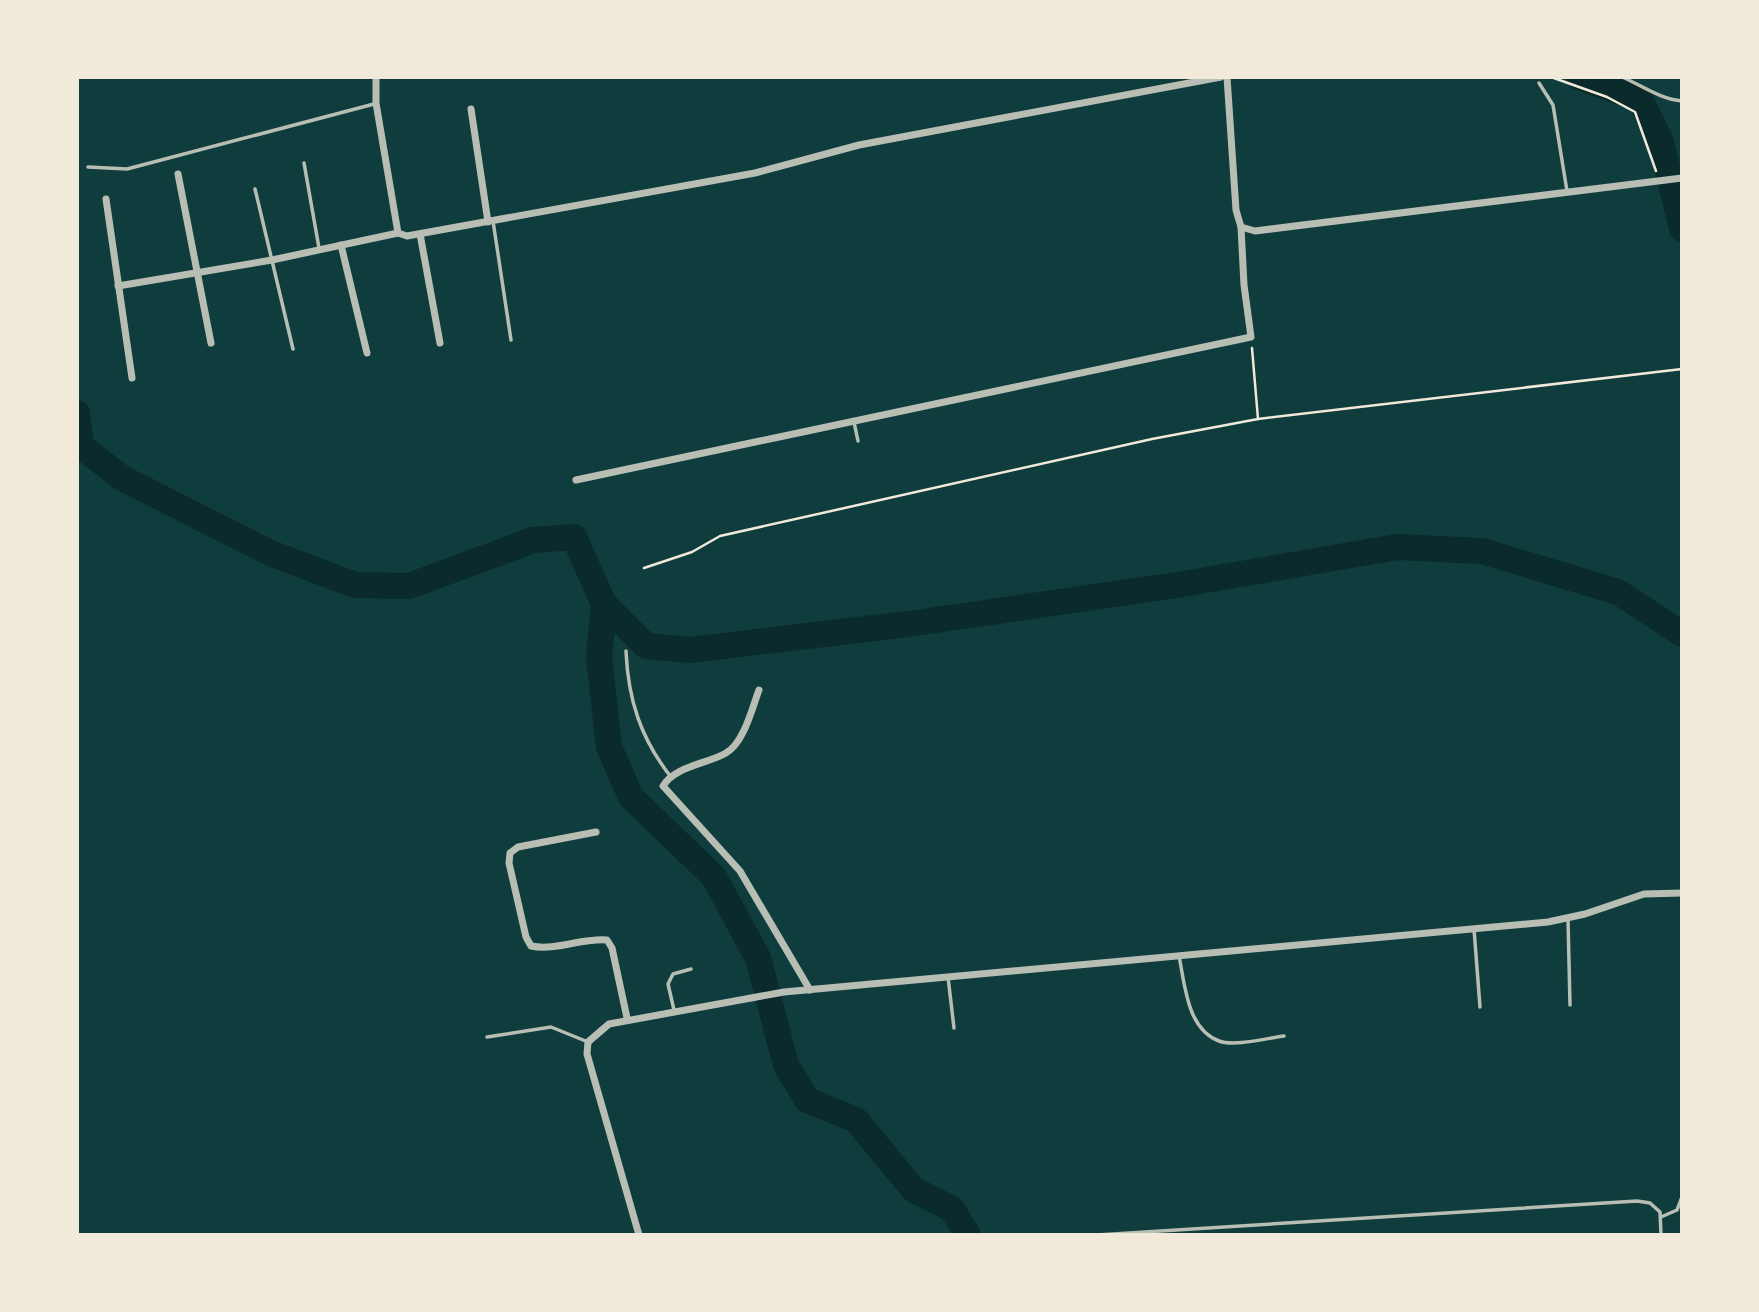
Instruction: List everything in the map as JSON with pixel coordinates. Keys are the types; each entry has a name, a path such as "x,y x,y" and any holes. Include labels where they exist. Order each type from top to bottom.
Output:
{"street":[{"path":"376,77 376,103 398,233"},
{"path":"118,286 272,260 398,233 407,236 420,234 755,173 859,145 1221,77"},
{"path":"576,480 1251,338 1241,227 1236,210 1227,77"},
{"path":"471,109 491,221"},
{"path":"178,174 211,342"},
{"path":"1241,227 1255,231 1679,178"},
{"path":"106,199 132,378"},
{"path":"420,234 440,343"},
{"path":"341,245 367,353"},
{"path":"759,690 741,732 727,753 671,777 664,782 664,790 740,871 810,990"},
{"path":"596,832 518,847 510,853 509,863 526,937 531,946 542,948 592,939 607,940 612,948 627,1018"},
{"path":"639,1235 587,1054 588,1042 609,1024 627,1018 784,992 1567,918 1644,894 1682,893"}],"lane":[{"path":"1622,77 1648,88 1662,99 1682,101"},
{"path":"1539,83 1553,105 1567,191"},
{"path":"88,167 127,169 376,103"},
{"path":"304,163 320,250"},
{"path":"254,189 293,349"},
{"path":"491,221 511,340"},
{"path":"854,422 858,441"},
{"path":"626,651 634,710 651,751 671,777"},
{"path":"1567,918 1570,1005"},
{"path":"1474,928 1480,1007"},
{"path":"1179,956 1188,1003 1198,1024 1220,1042 1284,1036"},
{"path":"674,1010 670,979 673,974 691,969"},
{"path":"948,977 954,1028"},
{"path":"487,1037 551,1027 588,1042"},
{"path":"1661,1217 1676,1210 1682,1197"},
{"path":"1097,1235 1637,1201 1650,1203 1660,1212 1661,1235"},
{"path":"1676,1210 1682,1215"},
{"path":"1226,1226 1226,1235"}],"path":[{"path":"1551,77 1607,97 1635,112 1650,147 1659,180"},
{"path":"1251,338 1258,419"},
{"path":"643,568 692,552 719,536 1152,439 1258,419 1682,369"}],"waterway":[{"path":"1579,77 1640,99 1661,142 1682,229"},
{"path":"77,413 81,446 122,478 270,553 355,585 409,586 533,540 574,537 604,604 646,646 690,650 908,624 1177,585 1397,547 1482,551 1618,592 1682,634"},
{"path":"604,604 599,657 609,747 631,797 714,877 758,958 786,1065 807,1100 856,1120 914,1190 952,1209 968,1235"}]}
